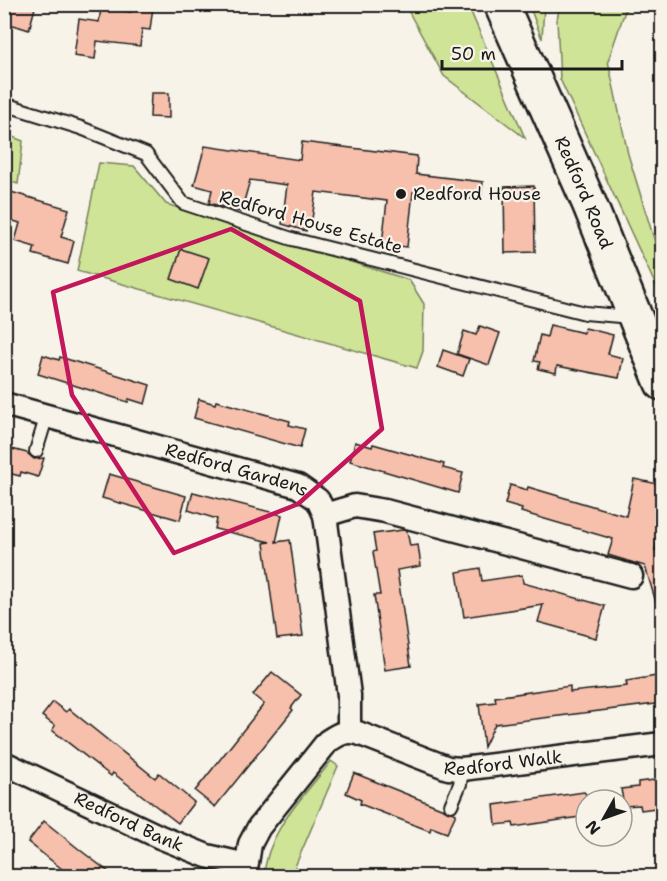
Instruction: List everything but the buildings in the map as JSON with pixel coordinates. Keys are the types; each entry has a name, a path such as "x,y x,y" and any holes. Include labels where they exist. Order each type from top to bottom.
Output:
{"main road":[{"name":"Redford Road","path":"501,4 589,202 663,383"}],"street":[{"name":"Redford Gardens","path":"4,404 298,486 318,500 325,515 355,506 385,511 631,577"},
{"path":"246,871 250,844 259,827 328,741 349,731 349,695 325,515"},
{"name":"Redford Walk","path":"349,731 448,768 462,769 663,744"},
{"name":"Redford Bank","path":"4,762 170,841 246,871"}],"lane":[{"name":"Redford House Estate","path":"4,104 81,128 146,154 183,203 292,239 448,279 585,313 607,313 635,318"},
{"path":"36,451 47,415"},
{"path":"451,806 460,784 462,769"}],"highlighted area":[{"path":"231,229 360,301 382,429 298,504 174,553 72,395 53,292"}],"green space":[{"path":"405,5 468,5 525,138 444,76"},
{"path":"529,5 544,5 542,39"},
{"path":"560,5 627,5 608,61 628,154 662,265 662,299 560,79 557,19"},
{"path":"5,134 23,141 18,184 5,180"},
{"path":"99,163 134,166 166,204 409,280 424,304 423,351 417,368 77,271"},
{"path":"331,761 338,766 291,876 264,876 267,859 279,829"}],"place":[{"name":"Redford House","path":"401,194"}]}
